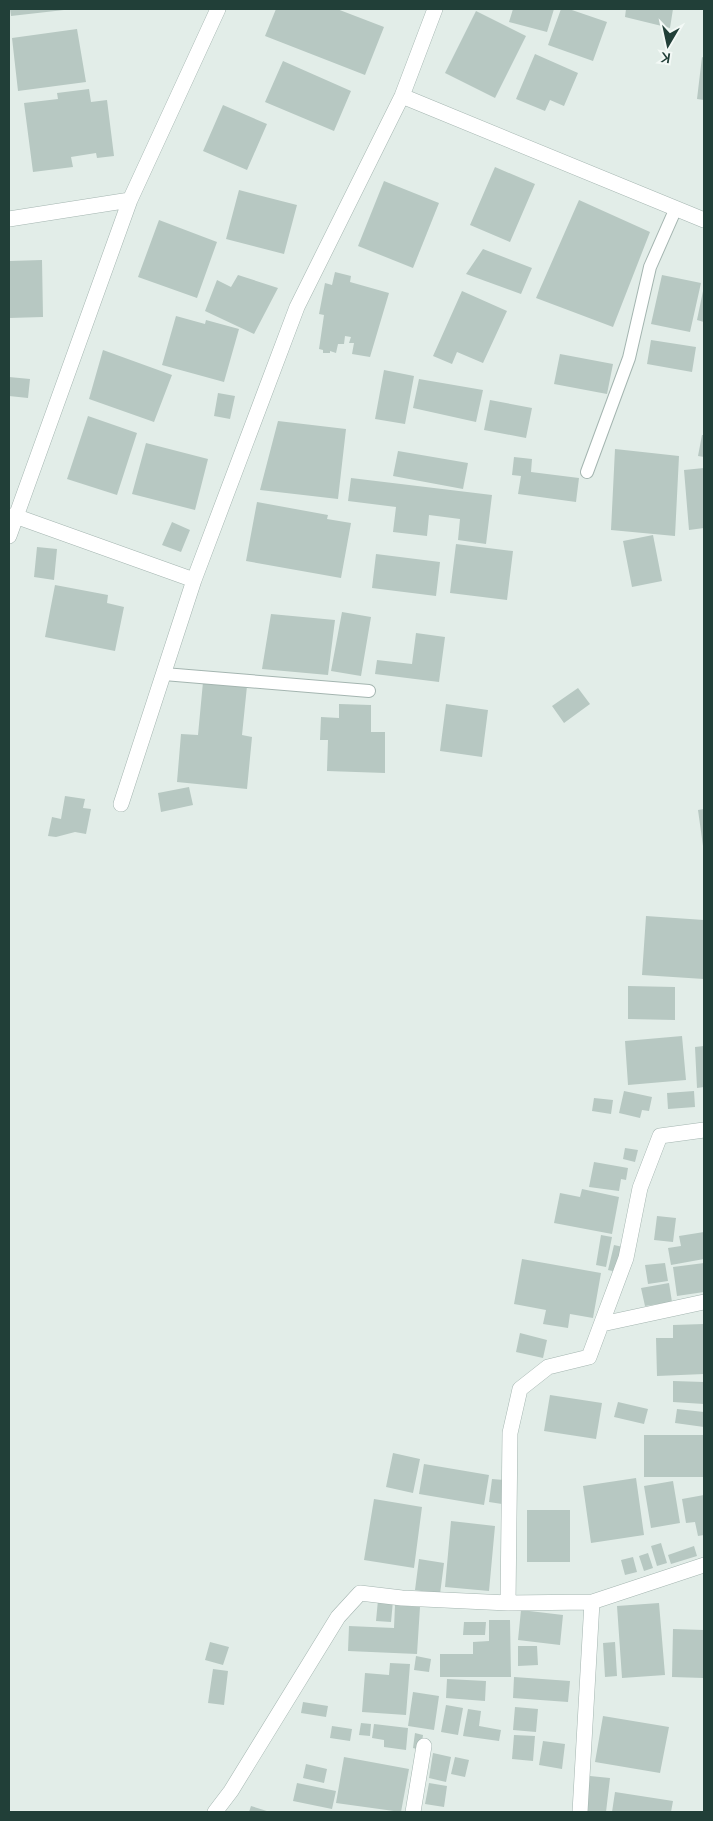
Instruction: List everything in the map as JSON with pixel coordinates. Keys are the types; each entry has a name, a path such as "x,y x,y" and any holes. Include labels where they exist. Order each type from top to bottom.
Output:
{"street":[{"path":"9,536 12,516 130,200 218,9"},
{"path":"122,804 194,580 297,307 402,96 436,9"},
{"path":"402,96 704,220"},
{"path":"9,219 130,200"},
{"path":"12,516 194,580"},
{"path":"508,1603 510,1433 520,1389 548,1367 589,1357 626,1258 640,1188 660,1136 704,1130"},
{"path":"602,1324 704,1302"},
{"path":"215,1812 231,1791 338,1617 360,1593 402,1598 508,1603 592,1602 704,1565"},
{"path":"580,1812 592,1602"},
{"path":"412,1812 424,1746"}],"lane":[{"path":"587,472 629,358 650,267 676,208"},
{"path":"164,674 369,691"}],"building":[{"path":"10,9 64,9 64,10 11,16"},
{"path":"276,9 337,9 384,27 365,75 265,36"},
{"path":"513,9 554,9 547,32 509,22"},
{"path":"561,9 569,9 607,22 593,61 548,45"},
{"path":"626,9 673,9 670,28 625,17"},
{"path":"476,11 526,36 495,98 445,73"},
{"path":"77,29 86,82 18,91 12,38"},
{"path":"535,54 578,73 564,106 550,100 545,111 516,99"},
{"path":"702,57 704,58 704,100 697,99"},
{"path":"283,61 351,91 334,131 265,102"},
{"path":"89,89 91,102 107,100 114,156 97,158 96,153 71,157 73,167 33,172 24,103 58,99 57,93"},
{"path":"223,105 267,124 247,170 203,151"},
{"path":"495,167 535,184 510,242 470,225"},
{"path":"384,181 439,203 413,268 358,246"},
{"path":"239,190 297,205 284,254 226,239"},
{"path":"579,200 650,232 613,327 536,298"},
{"path":"159,220 217,242 197,298 138,277"},
{"path":"483,249 532,268 521,294 466,274"},
{"path":"42,260 43,317 9,318 9,261"},
{"path":"335,272 351,276 350,282 389,293 370,357 352,354 354,343 349,343 351,337 345,336 344,344 338,344 336,353 330,351 330,353 323,353 323,350 319,349 324,315 319,314 325,283 332,285"},
{"path":"238,275 278,288 254,334 205,311 217,280 231,287"},
{"path":"662,275 701,283 690,332 651,324"},
{"path":"462,291 507,311 483,363 457,352 452,364 433,356"},
{"path":"704,291 704,322 697,320"},
{"path":"176,316 205,324 206,320 239,329 224,382 162,365"},
{"path":"651,340 696,347 692,372 647,364"},
{"path":"103,350 172,375 154,422 89,399"},
{"path":"560,354 613,364 607,394 554,384"},
{"path":"384,370 414,376 405,424 375,419"},
{"path":"9,377 30,379 28,398 9,396"},
{"path":"419,379 483,390 476,422 413,408"},
{"path":"218,393 235,396 230,419 214,416"},
{"path":"490,400 532,408 526,438 484,430"},
{"path":"88,416 137,433 117,495 67,479"},
{"path":"278,421 346,429 338,499 260,490"},
{"path":"702,435 704,435 704,457 698,456"},
{"path":"146,443 208,459 195,510 132,494"},
{"path":"615,449 679,456 675,536 611,530"},
{"path":"398,451 468,463 463,489 393,476"},
{"path":"514,457 532,459 531,472 579,478 576,502 518,494 521,476 512,475"},
{"path":"704,468 704,528 689,530 684,470"},
{"path":"351,478 492,495 486,544 458,540 460,519 429,515 427,536 393,532 396,507 348,501"},
{"path":"257,502 328,515 327,519 351,523 341,578 246,561"},
{"path":"172,522 190,530 181,552 162,545"},
{"path":"653,535 662,581 632,587 623,541"},
{"path":"456,544 513,551 507,600 450,593"},
{"path":"37,547 57,549 54,580 34,577"},
{"path":"376,554 440,562 436,596 372,588"},
{"path":"55,585 108,595 107,603 124,607 115,651 45,637"},
{"path":"342,612 371,617 361,676 331,671"},
{"path":"271,614 335,620 328,675 262,669"},
{"path":"416,633 445,637 439,682 375,674 377,660 412,664"},
{"path":"203,682 247,686 242,735 252,737 247,789 177,782 181,734 198,735"},
{"path":"578,688 590,704 564,723 552,706"},
{"path":"339,704 371,705 371,732 385,732 385,773 327,771 328,740 320,740 321,717 339,718"},
{"path":"446,704 488,710 482,757 440,751"},
{"path":"189,787 193,805 161,812 158,793"},
{"path":"65,796 85,799 83,808 91,809 86,834 75,832 56,837 48,836 52,817 61,819"},
{"path":"704,809 704,846 703,846 698,810"},
{"path":"646,916 704,920 704,979 642,975"},
{"path":"628,986 675,987 675,1020 628,1019"},
{"path":"682,1036 686,1080 628,1085 625,1041"},
{"path":"704,1046 704,1087 697,1088 695,1047"},
{"path":"624,1091 652,1097 649,1111 642,1110 640,1118 619,1113"},
{"path":"694,1091 695,1107 668,1109 667,1093"},
{"path":"594,1098 613,1100 611,1114 592,1111"},
{"path":"625,1148 638,1150 635,1162 623,1159"},
{"path":"594,1162 628,1168 626,1180 621,1179 619,1191 589,1187"},
{"path":"582,1189 619,1197 612,1234 554,1223 560,1193 580,1197"},
{"path":"657,1216 676,1218 673,1242 654,1240"},
{"path":"704,1232 704,1259 671,1265 668,1248 681,1246 679,1236"},
{"path":"601,1235 612,1237 606,1267 596,1265"},
{"path":"614,1245 623,1247 617,1272 608,1270"},
{"path":"522,1259 601,1273 593,1318 570,1314 568,1328 543,1324 546,1310 514,1304"},
{"path":"665,1263 668,1281 648,1284 645,1265"},
{"path":"704,1263 704,1292 677,1296 673,1267"},
{"path":"669,1283 672,1302 645,1306 641,1288"},
{"path":"704,1324 704,1374 657,1376 656,1338 673,1338 673,1325"},
{"path":"520,1333 547,1340 543,1358 516,1352"},
{"path":"673,1381 704,1382 704,1404 673,1402"},
{"path":"550,1395 602,1403 596,1439 544,1431"},
{"path":"618,1402 648,1409 644,1424 614,1417"},
{"path":"677,1409 704,1412 704,1427 675,1423"},
{"path":"644,1435 704,1435 704,1477 644,1477"},
{"path":"393,1453 420,1459 413,1493 386,1487"},
{"path":"424,1464 489,1475 484,1505 419,1494"},
{"path":"636,1478 644,1535 591,1543 583,1486"},
{"path":"492,1479 504,1480 502,1504 489,1502"},
{"path":"673,1481 680,1523 651,1528 644,1486"},
{"path":"704,1495 704,1535 698,1536 695,1522 686,1523 682,1499"},
{"path":"374,1499 422,1507 414,1568 364,1560"},
{"path":"527,1510 570,1510 570,1562 527,1562"},
{"path":"451,1521 495,1526 489,1591 445,1587"},
{"path":"661,1543 667,1563 657,1566 651,1546"},
{"path":"694,1546 697,1556 671,1564 668,1555"},
{"path":"648,1553 653,1568 644,1571 639,1556"},
{"path":"633,1557 637,1572 625,1575 621,1560"},
{"path":"419,1559 444,1563 440,1594 415,1590"},
{"path":"378,1600 393,1601 391,1622 376,1621"},
{"path":"659,1603 665,1675 622,1678 617,1606"},
{"path":"395,1605 420,1607 417,1654 348,1651 349,1626 394,1628"},
{"path":"521,1610 563,1615 560,1645 518,1640"},
{"path":"489,1620 510,1620 511,1677 440,1677 440,1654 473,1654 473,1642 489,1641"},
{"path":"464,1622 486,1622 485,1635 463,1635"},
{"path":"673,1629 704,1630 704,1678 672,1677"},
{"path":"210,1642 229,1647 223,1665 205,1660"},
{"path":"615,1642 617,1676 605,1677 603,1643"},
{"path":"518,1646 537,1646 538,1665 518,1666"},
{"path":"416,1656 431,1659 429,1672 414,1670"},
{"path":"390,1663 410,1664 406,1715 362,1712 365,1673 389,1675"},
{"path":"213,1669 228,1671 224,1705 208,1703"},
{"path":"514,1677 570,1681 568,1702 513,1698"},
{"path":"447,1679 486,1681 485,1701 446,1698"},
{"path":"413,1692 439,1696 434,1730 408,1726"},
{"path":"303,1702 328,1706 326,1717 301,1713"},
{"path":"446,1705 463,1708 458,1735 441,1732"},
{"path":"515,1707 538,1709 536,1732 513,1730"},
{"path":"468,1709 481,1711 479,1726 501,1730 499,1741 463,1736"},
{"path":"603,1716 669,1727 660,1773 595,1762"},
{"path":"361,1723 371,1724 370,1736 359,1735"},
{"path":"374,1724 408,1728 406,1750 384,1747 384,1740 372,1738"},
{"path":"332,1726 352,1729 350,1741 330,1738"},
{"path":"415,1733 423,1735 421,1750 413,1748"},
{"path":"514,1735 535,1736 533,1761 512,1759"},
{"path":"543,1741 565,1744 562,1769 539,1765"},
{"path":"433,1753 451,1757 446,1782 429,1778"},
{"path":"344,1757 409,1769 401,1812 336,1803"},
{"path":"455,1757 469,1760 465,1777 451,1774"},
{"path":"306,1764 327,1769 324,1783 303,1778"},
{"path":"590,1776 610,1778 606,1812 585,1812"},
{"path":"297,1783 336,1791 332,1809 293,1801"},
{"path":"429,1783 447,1786 444,1807 425,1804"},
{"path":"615,1792 673,1801 671,1812 612,1812"},
{"path":"251,1806 270,1812 249,1812"}]}
